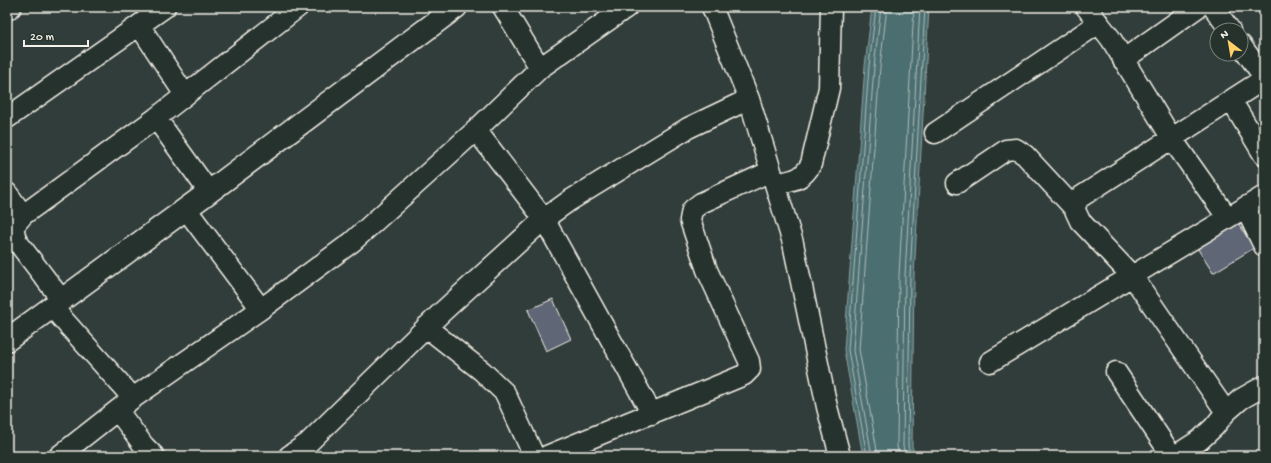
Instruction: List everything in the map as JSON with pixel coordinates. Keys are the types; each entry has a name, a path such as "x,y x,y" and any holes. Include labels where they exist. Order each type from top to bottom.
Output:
{"street":[{"path":"7,10 11,7"},
{"path":"7,118 165,7"},
{"path":"133,398 57,303 16,240 13,226 23,215 156,118 298,7"},
{"path":"7,340 186,210 456,7"},
{"path":"503,7 540,68"},
{"path":"58,456 133,398 261,309 352,242 476,130 540,68 627,7"},
{"path":"712,7 749,99 793,243 827,407 840,456"},
{"path":"557,454 744,375 750,369 749,361 707,270 690,220 692,210 701,203 773,177 799,178 806,174 811,164 829,88 831,7"},
{"path":"1086,7 1099,23 1172,139 1227,217"},
{"path":"1123,60 1198,7"},
{"path":"1213,7 1224,22"},
{"path":"935,134 1099,23"},
{"path":"139,25 185,95"},
{"path":"1074,208 1079,198 1264,78 1249,56"},
{"path":"289,456 308,443 426,327 544,219 569,201 688,128 749,99"},
{"path":"1231,100 1264,155"},
{"path":"156,118 209,192"},
{"path":"476,130 544,219 652,414"},
{"path":"957,183 1006,150 1016,149 1025,155 1074,208 1080,220 1133,277 1226,412"},
{"path":"7,193 23,215"},
{"path":"990,362 1133,277 1227,217 1264,196"},
{"path":"1245,207 1264,246"},
{"path":"186,210 261,309"},
{"path":"426,327 482,371 505,393 534,456"},
{"path":"1116,372 1174,456 1200,440 1240,399 1264,386"},
{"path":"118,411 144,446 154,456"}],"water":[{"path":"872,7 929,7 914,276 912,446 915,456 863,456 844,350 865,66"}],"building":[{"path":"1235,218 1254,248 1213,273 1194,243"},
{"path":"553,299 571,339 546,351 528,310"}]}
